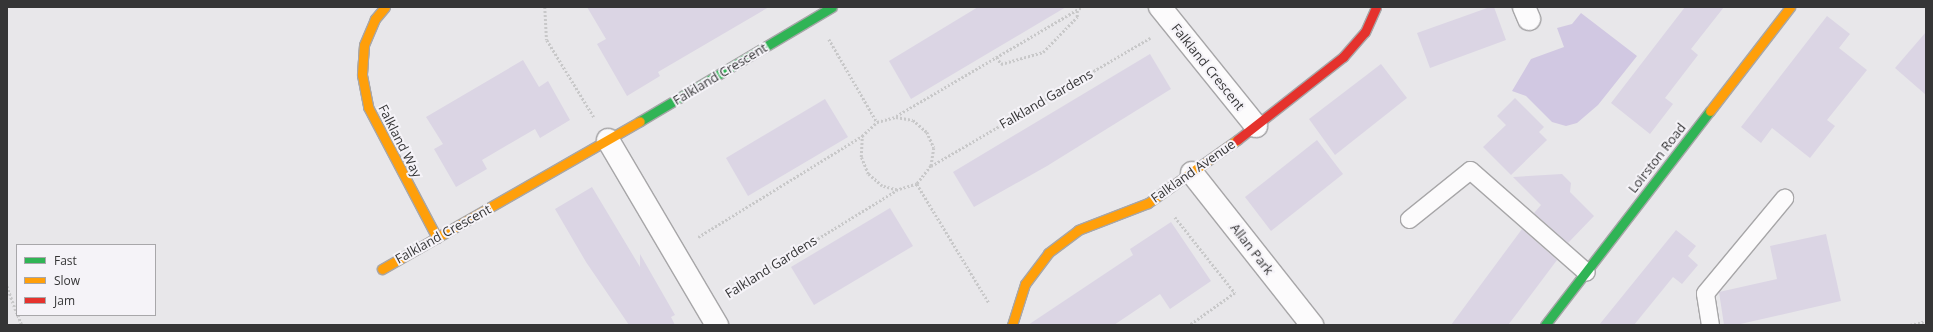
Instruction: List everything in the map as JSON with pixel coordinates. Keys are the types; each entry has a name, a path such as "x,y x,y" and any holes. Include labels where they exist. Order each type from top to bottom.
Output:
{"street":[{"name":"Falkland Way","path":"384,7 375,19 364,45 362,75 368,107 437,238"},
{"name":"Falkland Crescent","path":"382,269 608,140 832,7"},
{"name":"Falkland Crescent","path":"1160,7 1256,126"},
{"name":"Falkland Avenue","path":"1012,322 1025,284 1048,253 1078,230 1148,203 1256,126 1343,57 1365,32 1376,7"},
{"name":"Loirston Road","path":"1545,325 1790,7"},
{"path":"608,140 712,316"},
{"name":"Allan Park","path":"1192,172 1312,325"}],"lane":[{"path":"1409,219 1470,170 1586,272"},
{"path":"1710,325 1705,293 1784,198"}],"path":[{"path":"545,7 547,40 608,140"},
{"path":"674,252 862,136 877,122 896,117 1082,7"},
{"path":"997,57 1001,64 1043,52 1077,17 1077,10"},
{"path":"816,17 877,122"},
{"name":"Falkland Gardens","path":"932,166 1154,36"},
{"path":"862,136 861,157 868,174 882,186 897,190 917,184 932,166 934,148 927,132 913,120 896,117"},
{"path":"917,184 989,303 1012,322"},
{"name":"Falkland Gardens","path":"712,316 897,190"},
{"path":"1159,196 1235,293 1190,325"},
{"path":"7,286 16,311"},
{"path":"1910,325 1926,322"}],"shaded area":[{"path":"1581,13 1637,56 1598,105 1577,123 1566,126 1552,122 1526,96 1512,91 1531,59 1564,47 1557,28 1572,24"}],"building":[{"path":"587,7 769,7 658,72 660,76 627,96 597,44 606,39"},
{"path":"978,7 1066,7 911,99 889,61"},
{"path":"1490,7 1494,7 1506,40 1430,68 1417,33"},
{"path":"1685,7 1724,7 1691,49 1698,55 1665,98 1673,104 1650,134 1611,103"},
{"path":"1827,16 1850,34 1839,48 1867,70 1827,120 1835,126 1810,158 1772,128 1761,143 1741,127"},
{"path":"1926,32 1926,95 1895,68"},
{"path":"1150,54 1171,89 1047,166 974,207 953,172"},
{"path":"523,60 539,87 548,81 570,120 540,138 535,129 482,160 487,169 456,187 434,149 443,144 426,117"},
{"path":"1381,64 1407,98 1335,155 1309,119"},
{"path":"1515,98 1544,127 1539,132 1547,140 1511,175 1483,147 1506,125 1497,116"},
{"path":"825,99 848,137 748,196 726,158"},
{"path":"1317,140 1343,174 1271,231 1245,197"},
{"path":"1562,174 1571,183 1570,192 1594,216 1568,243 1534,213 1541,205 1513,177"},
{"path":"592,187 640,267 640,254 675,315 671,317 675,325 629,325 586,262 555,209"},
{"path":"890,208 913,246 814,305 791,267"},
{"path":"1171,222 1211,281 1170,309 1160,294 1114,325 1028,325 1133,255 1130,249"},
{"path":"1522,229 1557,260 1508,325 1451,325"},
{"path":"1676,230 1696,246 1688,256 1698,265 1682,284 1673,277 1634,325 1599,325"},
{"path":"1826,234 1841,301 1736,325 1724,325 1719,292 1777,279 1770,246"}],"traffic: fast":[{"path":"640,121 832,7"},
{"path":"1545,325 1710,111"}],"traffic: slow":[{"path":"385,7 375,19 364,45 362,75 368,107 437,238"},
{"path":"1710,111 1790,7"},
{"path":"382,269 640,121"},
{"path":"1012,325 1025,284 1048,253 1078,230 1148,203 1237,140"}],"traffic: jam":[{"path":"1237,140 1343,57 1365,32 1376,7"}]}
